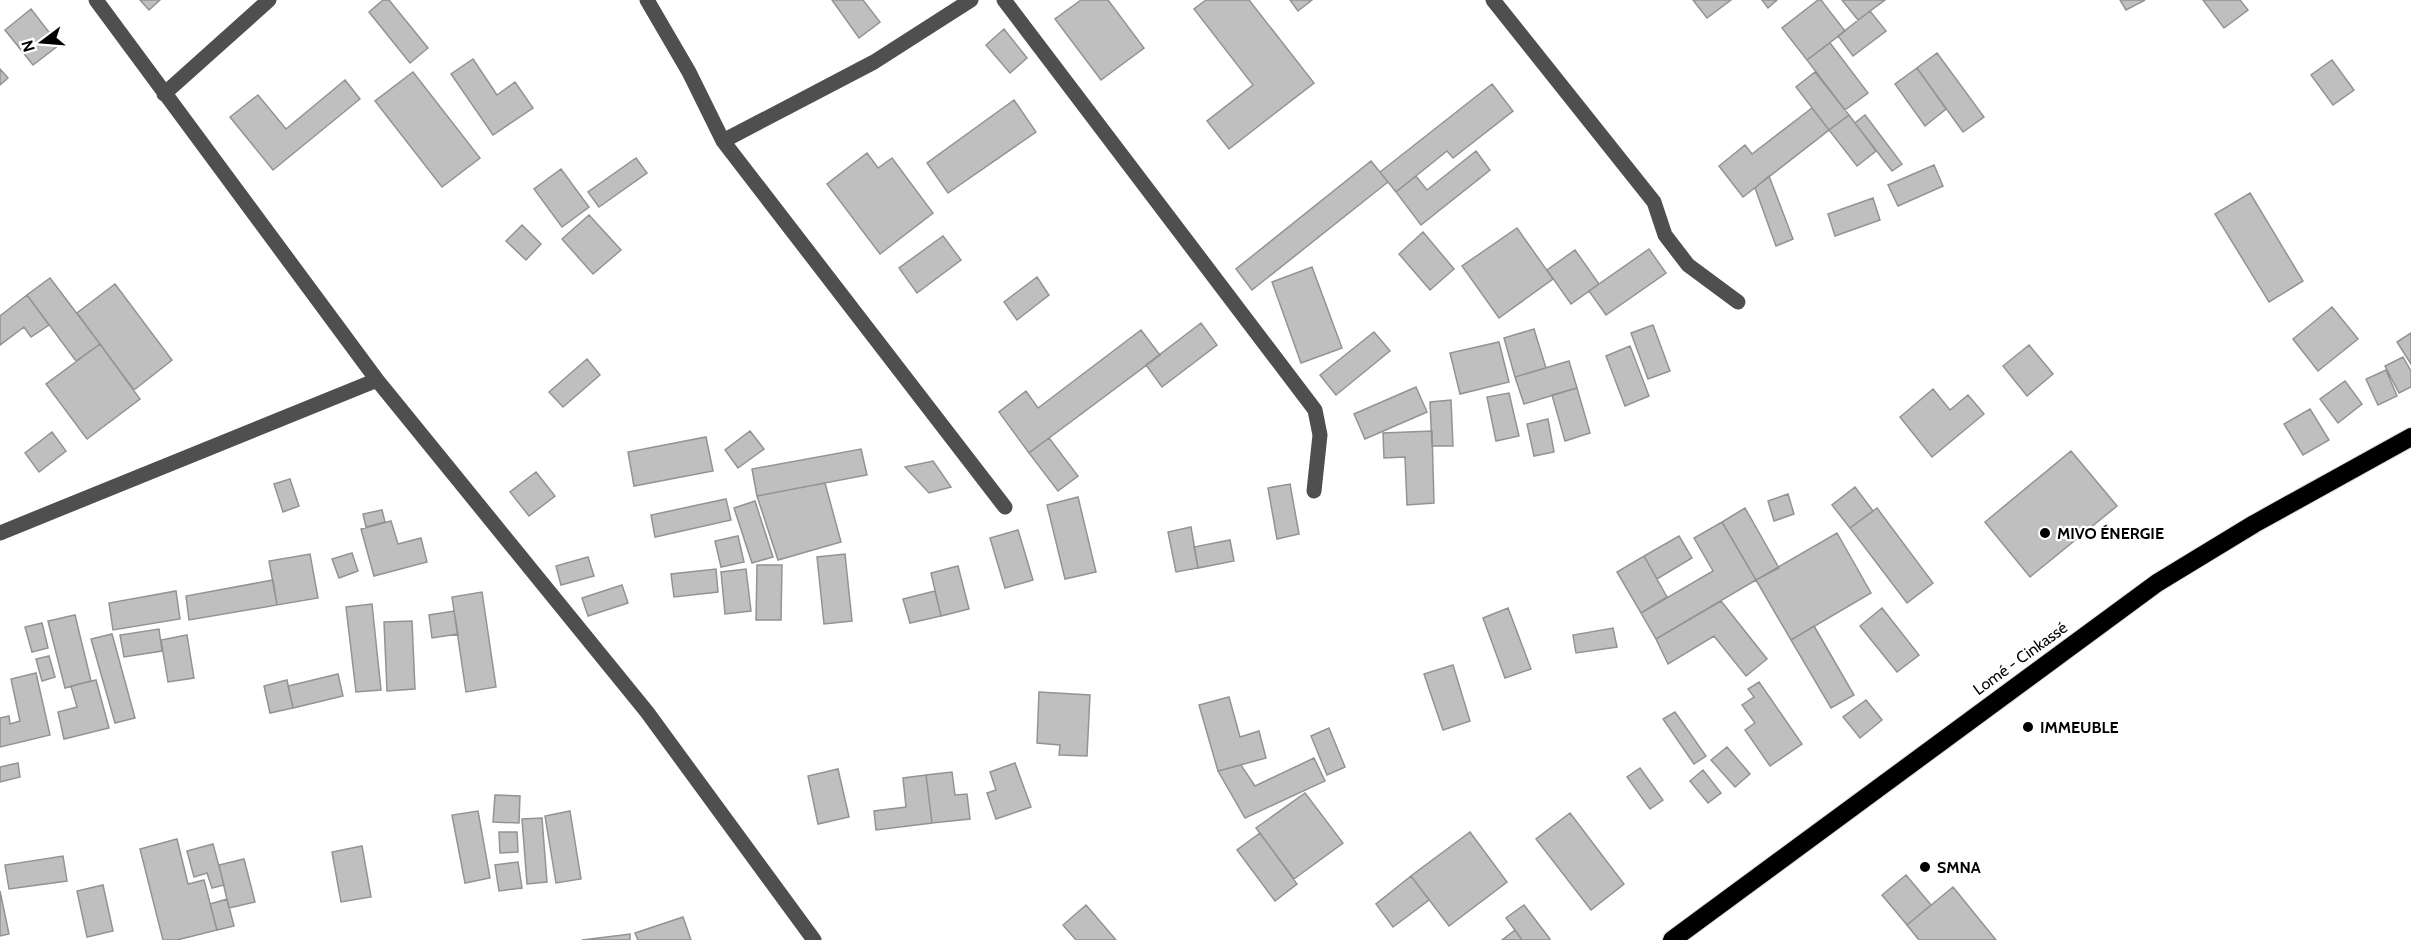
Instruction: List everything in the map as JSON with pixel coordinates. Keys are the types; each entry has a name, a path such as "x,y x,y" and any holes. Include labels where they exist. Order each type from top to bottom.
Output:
{"highway":[{"name":"Lomé - Cinkassé","path":"1672,940 2157,583 2254,524 2411,437"}],"street":[{"path":"96,0 377,380 647,712 814,940"},
{"path":"164,94 269,0"},
{"path":"647,0 689,72 723,141 1005,507"},
{"path":"723,141 874,62 971,0"},
{"path":"1004,0 1315,410 1320,435 1314,491"},
{"path":"1493,0 1654,202 1665,235 1688,264 1738,302"},
{"path":"0,533 377,380"}],"building":[{"path":"140,0 160,0 149,10"},
{"path":"383,0 389,0 428,48 410,63 369,12"},
{"path":"832,0 863,0 880,22 859,38"},
{"path":"1081,0 1108,0 1144,48 1101,80 1055,19"},
{"path":"1206,0 1249,0 1314,83 1229,149 1207,121 1253,85 1194,9"},
{"path":"1290,0 1312,0 1298,11"},
{"path":"1693,0 1731,0 1707,18"},
{"path":"1762,0 1777,0 1768,8"},
{"path":"1821,0 1845,31 1807,60 1782,28"},
{"path":"1842,0 1885,0 1858,20"},
{"path":"2120,0 2145,0 2126,10"},
{"path":"2203,0 2240,0 2248,10 2224,28"},
{"path":"31,9 59,45 33,65 5,30"},
{"path":"1870,11 1886,31 1853,56 1838,36"},
{"path":"1004,29 1027,58 1010,73 986,45"},
{"path":"1830,43 1868,93 1845,110 1807,60"},
{"path":"1937,53 1984,117 1963,132 1917,68"},
{"path":"473,59 497,95 515,82 533,108 493,135 451,74"},
{"path":"2332,60 2354,90 2333,105 2311,75"},
{"path":"1917,68 1946,109 1925,126 1895,84"},
{"path":"0,69 8,78 0,85"},
{"path":"413,72 480,158 442,187 375,101"},
{"path":"1815,72 1849,115 1829,130 1796,87"},
{"path":"345,80 360,99 273,170 230,117 258,95 286,129"},
{"path":"1492,84 1513,111 1453,158 1447,151 1396,192 1380,172"},
{"path":"1014,100 1036,132 948,193 927,163"},
{"path":"1812,108 1829,130 1743,197 1719,166 1745,145 1752,154"},
{"path":"1849,115 1876,151 1857,166 1829,130"},
{"path":"1865,115 1902,164 1892,171 1855,123"},
{"path":"1476,151 1490,170 1421,225 1396,192 1416,176 1427,190"},
{"path":"867,153 878,168 892,158 933,213 880,254 827,184"},
{"path":"636,158 647,173 599,207 588,192"},
{"path":"1371,161 1388,182 1252,290 1236,269"},
{"path":"1934,165 1943,186 1898,206 1888,185"},
{"path":"561,169 589,207 562,227 534,189"},
{"path":"1769,176 1793,239 1776,246 1755,188"},
{"path":"2250,193 2303,281 2269,302 2215,214"},
{"path":"1873,198 1880,220 1835,236 1828,214"},
{"path":"589,215 621,250 593,274 562,239"},
{"path":"522,225 541,244 526,260 506,241"},
{"path":"1517,228 1553,279 1499,318 1462,266"},
{"path":"1423,232 1454,269 1430,290 1399,254"},
{"path":"943,236 961,260 917,293 899,268"},
{"path":"1649,249 1666,273 1606,315 1589,291"},
{"path":"1575,250 1599,284 1571,304 1547,270"},
{"path":"1312,267 1342,348 1301,363 1272,282"},
{"path":"1037,277 1049,295 1017,320 1004,302"},
{"path":"50,278 100,344 76,361 27,295"},
{"path":"115,284 172,360 134,390 77,313"},
{"path":"27,295 49,325 31,337 24,327 0,345 0,316"},
{"path":"2332,307 2358,339 2318,371 2293,339"},
{"path":"1201,323 1217,345 1162,387 1146,365"},
{"path":"1653,325 1670,371 1648,379 1631,333"},
{"path":"1534,329 1546,368 1515,377 1504,338"},
{"path":"1141,330 1160,355 1029,453 999,412 1026,391 1038,408"},
{"path":"1374,332 1390,351 1336,395 1320,375"},
{"path":"2411,333 2411,364 2397,342"},
{"path":"1499,342 1509,382 1460,394 1450,353"},
{"path":"100,344 140,399 87,439 46,384"},
{"path":"2029,345 2053,374 2027,396 2003,366"},
{"path":"1630,346 1649,396 1625,406 1606,356"},
{"path":"2403,357 2411,371 2411,387 2399,393 2385,366"},
{"path":"587,359 600,375 563,407 549,392"},
{"path":"1569,361 1577,388 1524,404 1515,377"},
{"path":"2386,370 2397,396 2378,405 2366,379"},
{"path":"2345,381 2362,404 2338,423 2320,399"},
{"path":"1416,387 1427,412 1365,439 1354,414"},
{"path":"1577,388 1590,433 1565,441 1552,395"},
{"path":"1933,389 1950,410 1968,395 1984,414 1932,457 1900,417"},
{"path":"1509,393 1519,436 1496,441 1487,397"},
{"path":"1451,400 1453,446 1432,446 1430,402"},
{"path":"2310,409 2329,440 2303,455 2284,424"},
{"path":"1548,419 1554,452 1534,456 1527,424"},
{"path":"750,431 764,449 738,468 725,450"},
{"path":"1432,431 1434,503 1407,505 1405,457 1384,458 1383,433"},
{"path":"52,432 66,451 39,472 25,453"},
{"path":"706,437 713,471 634,486 628,452"},
{"path":"1049,438 1078,476 1058,491 1029,453"},
{"path":"861,449 867,475 757,496 752,469"},
{"path":"2071,451 2117,506 2030,577 1985,522"},
{"path":"933,461 951,487 929,493 905,467"},
{"path":"536,472 555,496 529,516 510,492"},
{"path":"290,479 299,506 283,512 274,484"},
{"path":"825,483 841,542 778,560 757,496"},
{"path":"1290,484 1299,534 1277,539 1268,488"},
{"path":"1855,487 1873,511 1850,528 1832,505"},
{"path":"1788,494 1794,514 1774,521 1768,501"},
{"path":"1078,497 1096,572 1065,579 1047,505"},
{"path":"726,499 731,520 655,537 651,515"},
{"path":"755,501 773,557 752,563 734,508"},
{"path":"1745,508 1779,568 1756,580 1722,522"},
{"path":"1877,508 1933,583 1907,603 1850,528"},
{"path":"382,510 385,522 366,527 363,514"},
{"path":"391,521 398,544 421,538 427,562 374,576 361,529"},
{"path":"1722,522 1756,580 1656,639 1641,613 1713,571 1694,538"},
{"path":"1191,527 1198,568 1176,572 1168,532"},
{"path":"1018,530 1033,580 1005,588 990,538"},
{"path":"1837,533 1871,593 1791,640 1756,580"},
{"path":"738,536 744,562 721,567 715,541"},
{"path":"1679,536 1692,558 1657,579 1644,556"},
{"path":"1230,540 1234,561 1198,568 1194,547"},
{"path":"352,553 358,571 339,578 332,559"},
{"path":"310,554 318,598 277,605 269,561"},
{"path":"845,554 852,621 824,624 817,557"},
{"path":"1644,556 1667,597 1641,613 1617,572"},
{"path":"588,557 594,576 561,585 556,566"},
{"path":"757,565 782,565 781,620 756,620"},
{"path":"958,566 969,609 941,616 931,573"},
{"path":"716,569 718,592 674,597 671,574"},
{"path":"746,569 751,611 725,614 721,572"},
{"path":"273,580 277,605 189,620 186,596"},
{"path":"622,585 628,603 588,616 582,598"},
{"path":"176,591 180,619 113,630 109,603"},
{"path":"935,591 941,616 910,623 903,599"},
{"path":"482,592 496,687 466,692 452,597"},
{"path":"1721,601 1767,659 1746,676 1714,636 1668,664 1656,639"},
{"path":"372,604 381,690 356,692 346,607"},
{"path":"1508,608 1531,669 1505,678 1483,618"},
{"path":"1882,608 1919,655 1897,672 1860,626"},
{"path":"454,611 458,634 432,638 429,615"},
{"path":"75,615 91,681 65,688 48,621"},
{"path":"412,621 415,689 387,691 384,622"},
{"path":"42,623 48,648 32,652 25,627"},
{"path":"1814,626 1854,695 1831,708 1791,640"},
{"path":"1613,628 1617,647 1576,653 1573,635"},
{"path":"159,629 162,651 124,657 120,635"},
{"path":"112,634 135,718 115,723 91,639"},
{"path":"187,635 194,678 168,682 161,640"},
{"path":"49,656 55,677 42,681 36,659"},
{"path":"1453,665 1470,721 1443,730 1424,674"},
{"path":"36,673 50,735 0,747 0,718 9,716 10,724 20,721 11,679"},
{"path":"338,674 343,696 293,708 288,686"},
{"path":"96,680 109,728 64,739 58,712 77,707 71,686"},
{"path":"287,680 293,708 270,713 264,686"},
{"path":"1759,682 1802,744 1770,766 1745,730 1755,723 1742,705 1754,697 1748,689"},
{"path":"1039,692 1090,695 1087,756 1059,755 1060,745 1037,743"},
{"path":"1229,697 1240,737 1259,731 1266,758 1218,771 1199,705"},
{"path":"1866,700 1882,720 1860,738 1843,717"},
{"path":"1675,712 1706,756 1694,764 1663,719"},
{"path":"1329,728 1345,767 1327,775 1311,736"},
{"path":"1727,747 1750,774 1735,787 1711,760"},
{"path":"1314,758 1325,781 1245,818 1218,771 1241,765 1255,786"},
{"path":"18,763 20,777 0,782 0,767"},
{"path":"1015,763 1031,807 996,819 987,793 996,790 990,772"},
{"path":"1640,768 1663,800 1650,809 1627,777"},
{"path":"838,769 849,817 818,824 808,776"},
{"path":"1703,770 1721,793 1708,803 1690,781"},
{"path":"952,772 955,795 967,794 970,819 932,823 926,775"},
{"path":"926,775 932,823 876,830 874,811 906,807 903,778"},
{"path":"1305,793 1343,843 1294,879 1256,828"},
{"path":"495,795 520,796 519,823 493,822"},
{"path":"478,811 490,878 465,883 452,815"},
{"path":"570,811 581,879 556,883 545,816"},
{"path":"1570,813 1624,884 1591,910 1536,839"},
{"path":"542,818 547,882 527,884 522,819"},
{"path":"499,832 517,832 518,852 500,853"},
{"path":"1470,832 1507,882 1449,926 1411,876"},
{"path":"1260,833 1297,884 1275,901 1237,850"},
{"path":"177,839 188,884 204,880 217,930 177,940 163,940 140,849"},
{"path":"213,844 224,885 212,888 207,873 194,877 187,851"},
{"path":"362,846 371,897 341,902 332,852"},
{"path":"63,856 67,881 9,889 5,865"},
{"path":"244,859 255,902 229,908 219,865"},
{"path":"518,862 522,888 499,891 495,865"},
{"path":"1906,875 1931,905 1907,925 1882,895"},
{"path":"1411,876 1429,900 1393,927 1376,904"},
{"path":"103,885 113,931 87,937 77,891"},
{"path":"1953,887 1996,940 1919,940 1907,925"},
{"path":"0,891 9,934 0,936"},
{"path":"227,899 234,926 217,930 210,904"},
{"path":"1086,905 1116,940 1076,940 1063,925"},
{"path":"1524,905 1549,940 1522,940 1506,918"},
{"path":"683,917 691,940 638,940 635,933"},
{"path":"1515,930 1522,940 1502,940"},
{"path":"630,934 630,940 582,940"}],"place":[{"name":"MIVO ÉNERGIE","path":"2045,533"},
{"name":"IMMEUBLE","path":"2028,727"},
{"name":"SMNA","path":"1925,867"}]}
